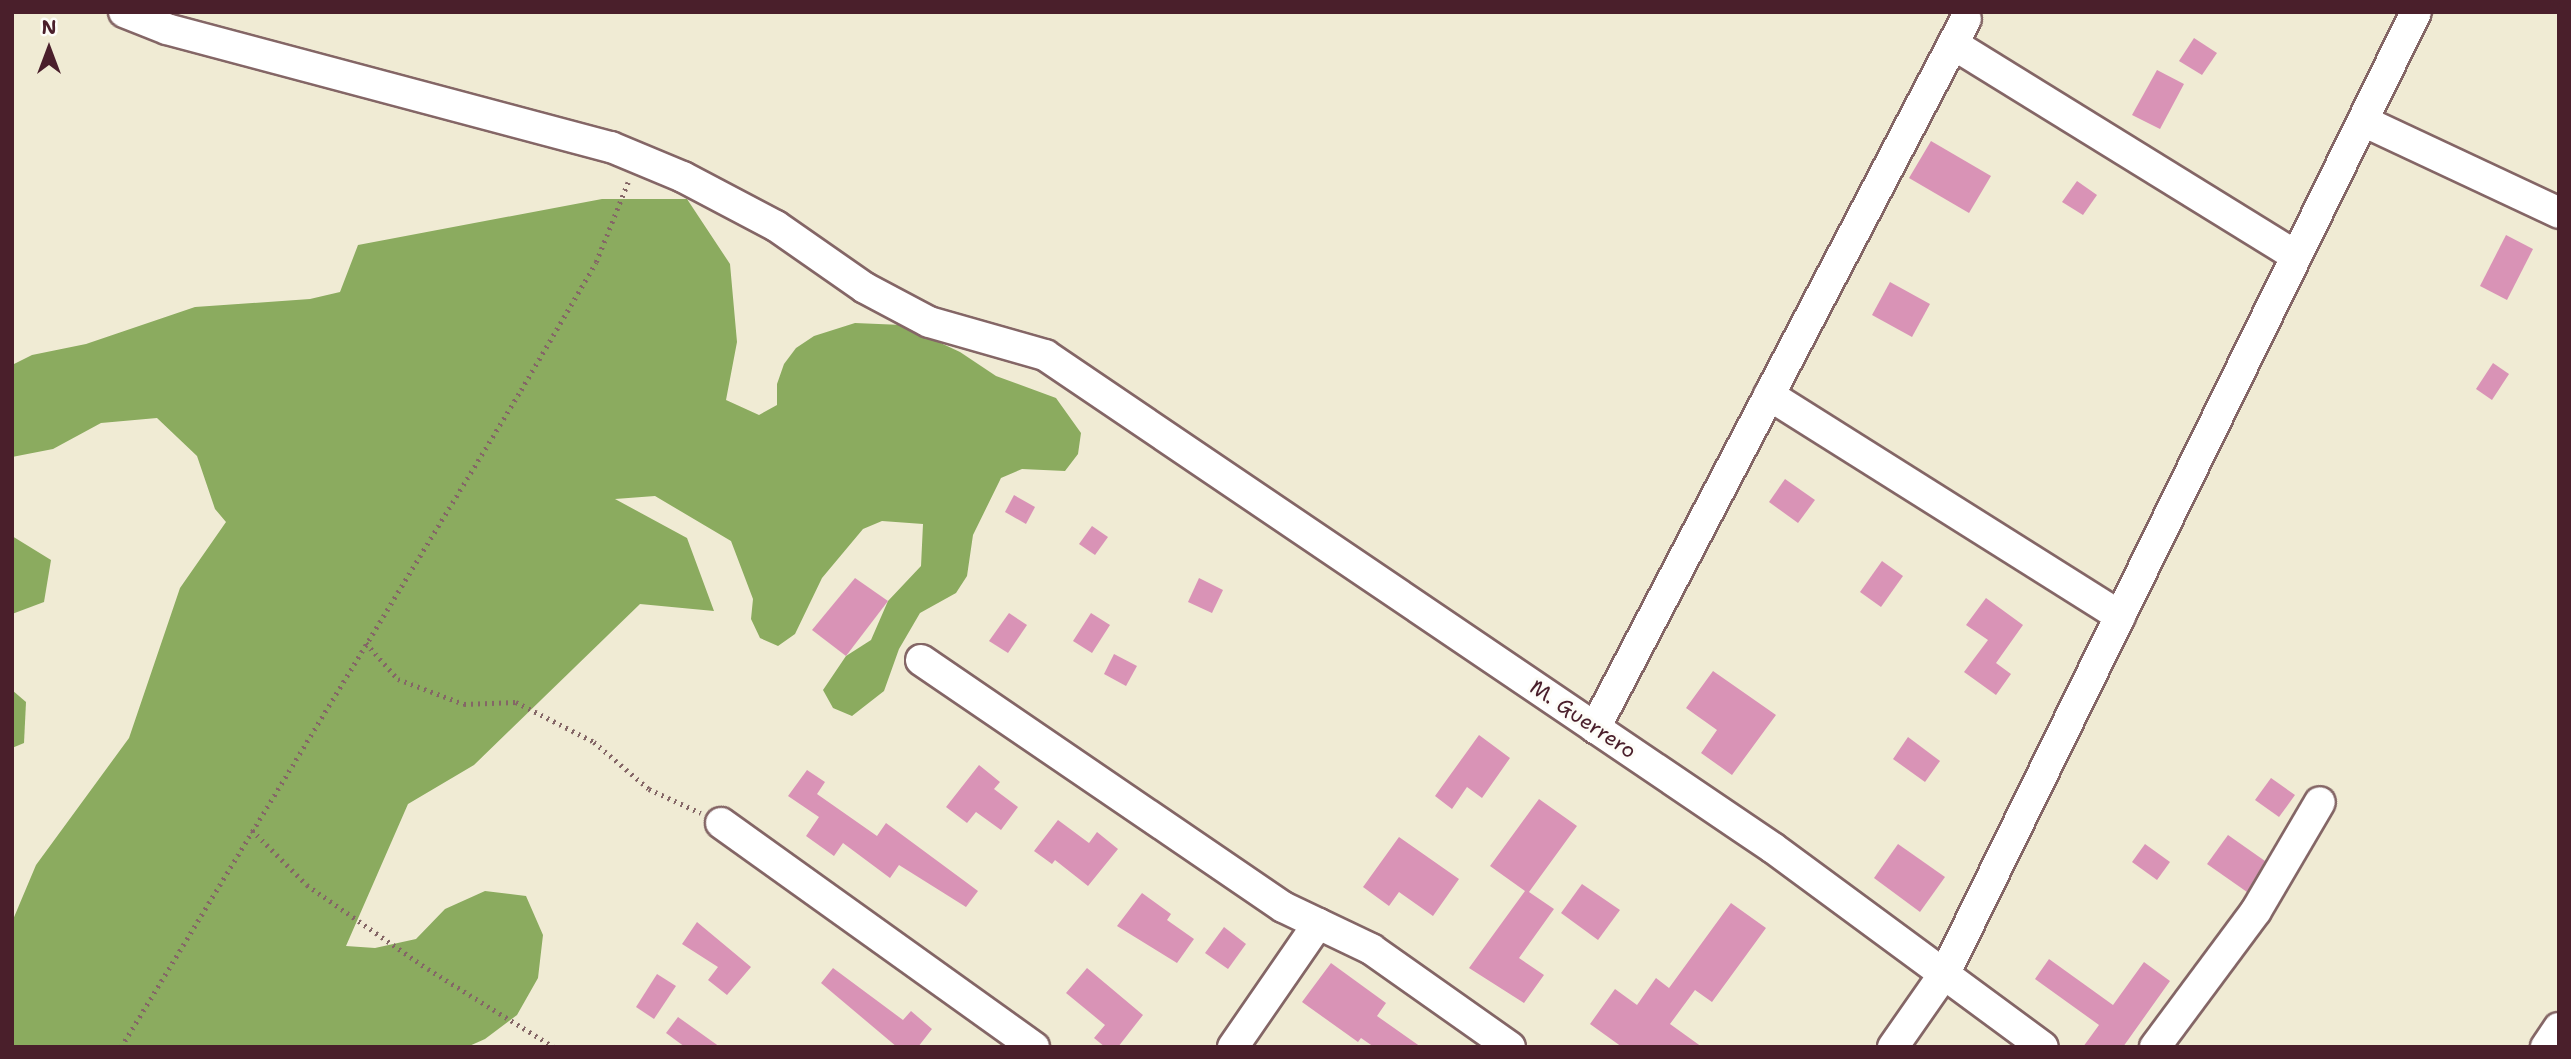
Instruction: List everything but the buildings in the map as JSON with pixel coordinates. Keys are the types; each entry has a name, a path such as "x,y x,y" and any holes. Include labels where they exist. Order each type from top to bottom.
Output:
{"street":[{"name":"M. Guerrero","path":"124,12 167,29 512,118 635,158 776,226 865,288 929,323 1045,355 1595,727 1946,971 2042,1047"},
{"path":"1893,1047 1946,971 2416,12"},
{"path":"1595,727 1959,32 2296,257"},
{"path":"2363,121 2559,213"},
{"path":"1769,395 2120,616"},
{"path":"921,660 1283,907 1371,949 1510,1047"},
{"path":"2155,1047 2256,911 2320,802"},
{"path":"721,822 1034,1047"},
{"path":"1233,1047 1318,924"},
{"path":"2546,1047 2559,1028"}],"path":[{"path":"121,1047 596,262 635,158"},
{"path":"366,643 398,679 464,705 516,702 594,742 649,789 721,822"},
{"path":"252,830 307,885 428,969 554,1047"}],"green space":[{"path":"602,199 687,199 730,264 737,342 726,400 759,415 777,405 777,384 784,364 796,348 814,336 855,323 902,325 960,352 996,376 1056,398 1081,433 1078,454 1065,471 1022,469 1001,478 973,535 967,576 956,593 920,613 899,649 884,691 852,716 833,708 823,690 846,656 871,640 888,601 921,566 923,524 882,521 863,529 822,578 795,634 778,646 760,638 751,619 753,599 731,541 655,496 615,499 687,538 714,611 640,604 474,765 408,804 346,946 375,948 416,939 445,909 485,891 526,896 543,935 538,978 517,1015 485,1039 467,1047 12,1047 12,922 36,865 129,738 180,588 226,522 215,509 197,456 157,418 101,423 53,449 12,457 12,365 32,355 86,344 195,307 310,299 340,292 358,245"},
{"path":"12,536 51,560 44,602 12,614"},
{"path":"12,690 26,702 24,743 12,748"}]}
